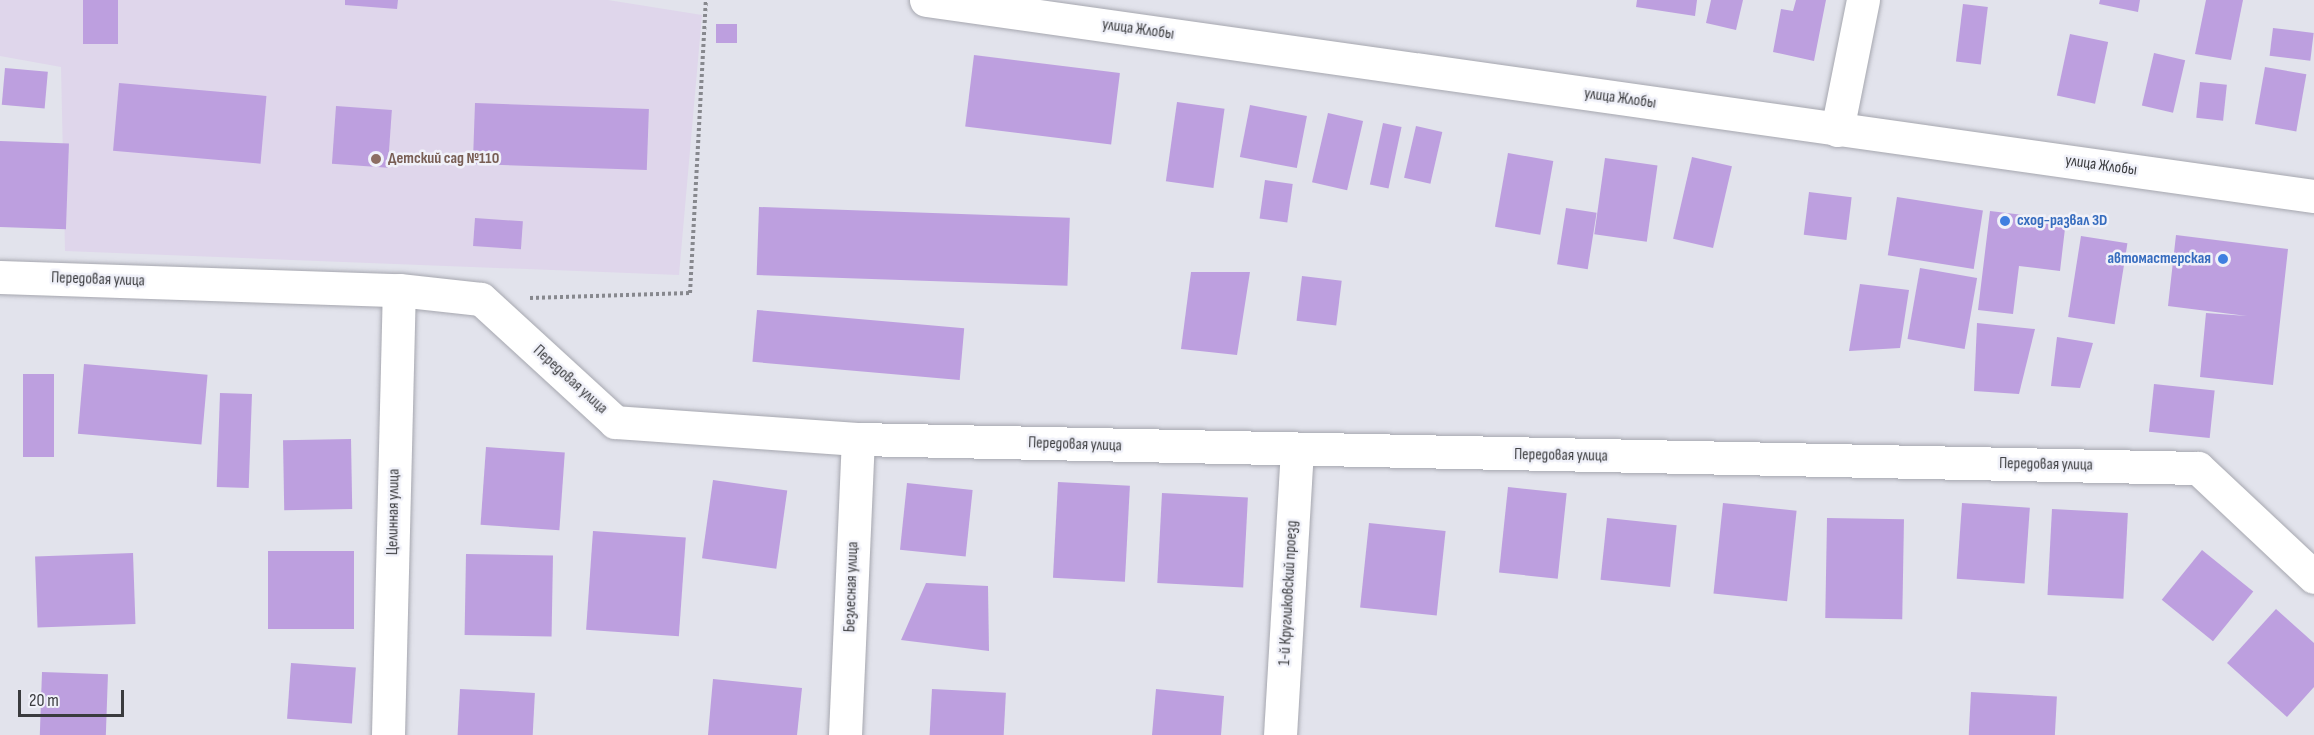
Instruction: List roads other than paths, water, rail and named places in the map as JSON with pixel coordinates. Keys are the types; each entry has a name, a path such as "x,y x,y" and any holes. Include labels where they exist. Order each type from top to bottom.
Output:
{"street":[{"name":"улица Жлобы","path":"926,0 2314,196"},
{"path":"1837,130 1863,0"},
{"name":"Передовая улица","path":"0,277 399,290 481,299 615,422 858,439 1297,451 2198,468 2314,577"},
{"name":"Целинная улица","path":"388,735 399,290"},
{"name":"Безлесная улица","path":"845,735 858,439"},
{"name":"1-й Кругликовский проезд","path":"1280,735 1297,451"}],"place":[{"name":"Детский сад №110","path":"376,159"},
{"name":"сход-развал 3D","path":"2005,221"},
{"name":"автомастерская","path":"2223,259"}]}
